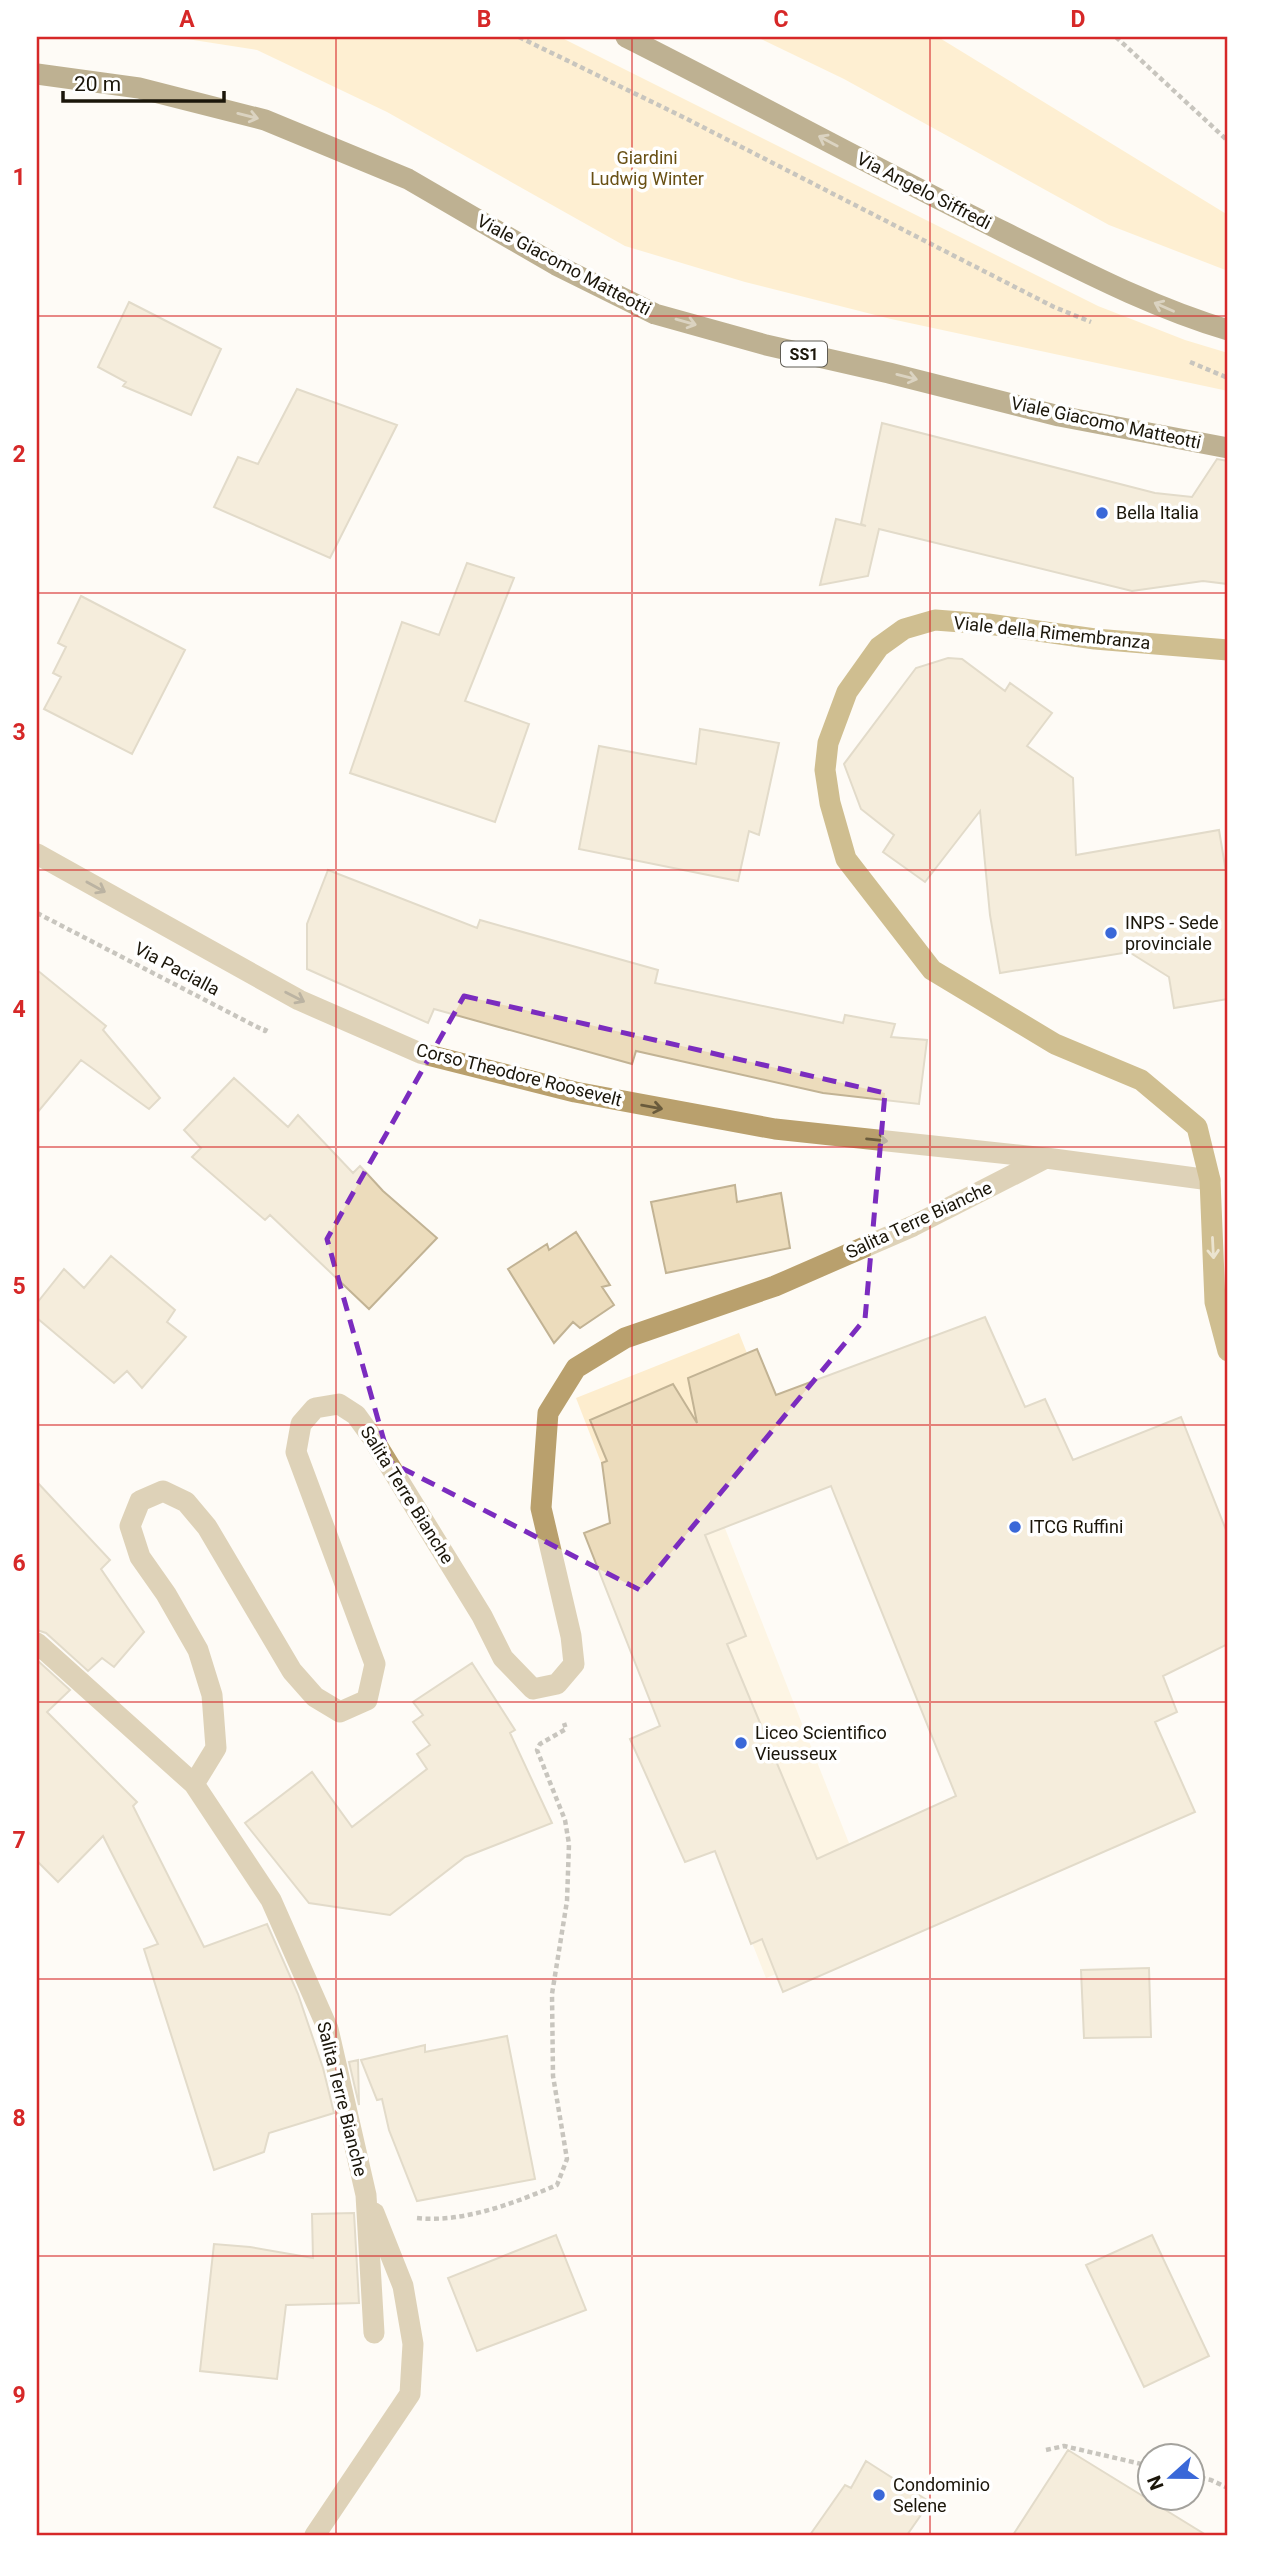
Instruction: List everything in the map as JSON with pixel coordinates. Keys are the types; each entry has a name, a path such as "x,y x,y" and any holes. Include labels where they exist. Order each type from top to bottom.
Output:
{"main road":[{"name":"Via Angelo Siffredi","path":"626,37 913,187 1068,264 1188,318 1228,330"},
{"name":"Viale Giacomo Matteotti","path":"37,74 139,88 265,120 408,179 556,265 656,314 766,345 1059,416 1228,448"}],"street":[{"name":"Viale della Rimembranza","path":"1228,650 1094,639 988,624 934,620 904,629 879,647 846,692 828,743 825,769 830,803 846,859 932,970 1055,1044 1141,1080 1197,1127 1219,1180 1215,1302 1228,1351"},
{"name":"Corso Theodore Roosevelt","path":"37,854 285,992 420,1053 575,1093 775,1129 1046,1158 1219,1180"},
{"name":"Salita Terre Bianche","path":"194,1784 216,1748 212,1695 198,1650 166,1594 139,1557 131,1526 140,1501 163,1490 186,1503 207,1527 292,1671 315,1697 340,1712 367,1700 375,1664 296,1452 301,1424 315,1408 339,1404 356,1415 372,1437 470,1595 503,1658 533,1689 557,1684 574,1664 571,1636 541,1508 548,1413 576,1368 625,1338 775,1286 913,1226 1046,1158"},
{"name":"Salita Terre Bianche","path":"37,1643 194,1784 271,1900 328,2029 366,2195 403,2286 413,2344 410,2394 315,2535"},
{"name":"Salita Terre Bianche","path":"366,2195 374,2333"}],"path":[{"path":"1116,37 1228,141"},
{"name":"Via Pacialla","path":"37,913 265,1031 285,992"},
{"path":"366,2195 415,2218 437,2220 519,2201 557,2185 567,2159 553,2076 552,1994 567,1901 569,1844 565,1820 537,1750 540,1744 566,1730"},
{"path":"1046,2450 1064,2446 1136,2463"},
{"path":"1206,2479 1228,2488"}],"highlighted area":[{"path":"464,996 885,1093 865,1319 640,1590 390,1462 327,1239"}],"shaded area":[{"name":"Liceo Scientifico Vieusseux","path":"739,1333 796,1477 717,1508 884,1932 766,1978 598,1553 631,1540 576,1398"}],"green space":[{"name":"Giardini Ludwig Winter","path":"174,37 560,37 1098,306 1185,340 1228,353 1228,391 891,319 745,282 625,246 387,112 257,50"},
{"path":"757,37 938,37 1228,215 1228,271 1109,225 844,79"}],"building":[{"path":"129,302 221,349 191,415 123,386 126,382 98,367"},
{"path":"297,389 397,425 330,558 214,507 238,457 258,464"},
{"path":"882,423 1155,493 1192,497 1217,459 1228,461 1228,584 1203,581 1132,591 879,529 868,576 820,585 836,519 866,526 861,524"},
{"path":"467,563 514,578 465,701 529,724 495,822 350,773 402,622 439,635"},
{"path":"81,596 185,650 132,754 44,709 61,677 53,673 66,647 58,643"},
{"path":"948,658 962,659 1005,691 1010,683 1052,713 1027,746 1073,778 1076,855 1219,830 1228,884 1228,999 1174,1008 1169,977 1129,952 1000,973 990,915 980,811 925,882 883,852 894,835 861,809 844,764 916,668"},
{"path":"700,729 779,743 759,835 749,831 738,881 579,849 599,746 696,764"},
{"path":"328,870 477,928 480,920 658,970 655,983 843,1023 845,1015 895,1024 891,1037 927,1040 919,1104 823,1093 636,1051 632,1064 434,1009 428,1023 307,969 307,924"},
{"path":"37,970 106,1026 103,1030 160,1098 149,1109 81,1060 37,1113"},
{"path":"234,1078 288,1127 298,1115 353,1173 360,1166 383,1191 437,1238 369,1309 270,1215 265,1220 192,1157 201,1148 184,1130"},
{"path":"735,1185 737,1202 781,1193 790,1248 666,1273 651,1202"},
{"path":"576,1232 610,1285 602,1287 614,1305 580,1328 573,1322 554,1343 508,1269 547,1244 549,1250"},
{"path":"111,1256 175,1310 167,1322 186,1337 142,1388 127,1371 114,1383 37,1318 37,1303 64,1269 84,1288"},
{"path":"985,1317 1025,1407 1045,1399 1073,1460 1181,1417 1228,1535 1228,1644 1163,1676 1177,1712 1155,1722 1195,1812 783,1992 762,1939 751,1944 715,1851 685,1862 630,1739 660,1726 584,1533 610,1523 602,1463 607,1461 590,1420 673,1384 697,1423 688,1378 757,1349 776,1395","holes":["831,1486 956,1796 817,1859 727,1644 746,1636 705,1535"]},
{"path":"37,1482 110,1560 101,1569 144,1632 114,1667 102,1658 88,1671 46,1633 37,1630"},
{"path":"37,1660 70,1690 47,1712 137,1802 133,1806 204,1947 267,1924 298,1994 323,2068 334,2113 269,2133 264,2152 214,2170 144,1949 158,1944 103,1836 58,1882 37,1861"},
{"path":"472,1663 515,1730 510,1733 552,1823 465,1857 390,1915 309,1903 245,1823 312,1772 352,1827 427,1769 417,1754 430,1745 413,1722 423,1715 413,1702"},
{"path":"1149,1968 1151,2037 1084,2038 1081,1970"},
{"path":"507,2036 535,2179 417,2201 389,2130 382,2099 377,2100 361,2060 425,2045 425,2052"},
{"path":"358,2060 359,2105 349,2062"},
{"path":"354,2213 359,2303 286,2305 277,2379 200,2371 214,2244 313,2258 312,2214"},
{"path":"556,2235 586,2310 477,2351 448,2278"},
{"path":"1152,2235 1209,2356 1144,2387 1086,2265"},
{"path":"1068,2450 1136,2492 1136,2512 1169,2512 1206,2535 1013,2535"},
{"name":"Condominio Selene","path":"866,2461 930,2502 907,2535 810,2535 845,2485 851,2488"}],"place":[{"name":"Bella Italia","path":"1102,513"},
{"name":"INPS - Sede provinciale","path":"1111,933"},
{"name":"ITCG Ruffini","path":"1015,1527"},
{"name":"Liceo Scientifico Vieusseux","path":"741,1743"},
{"name":"Condominio Selene","path":"879,2495"}]}
